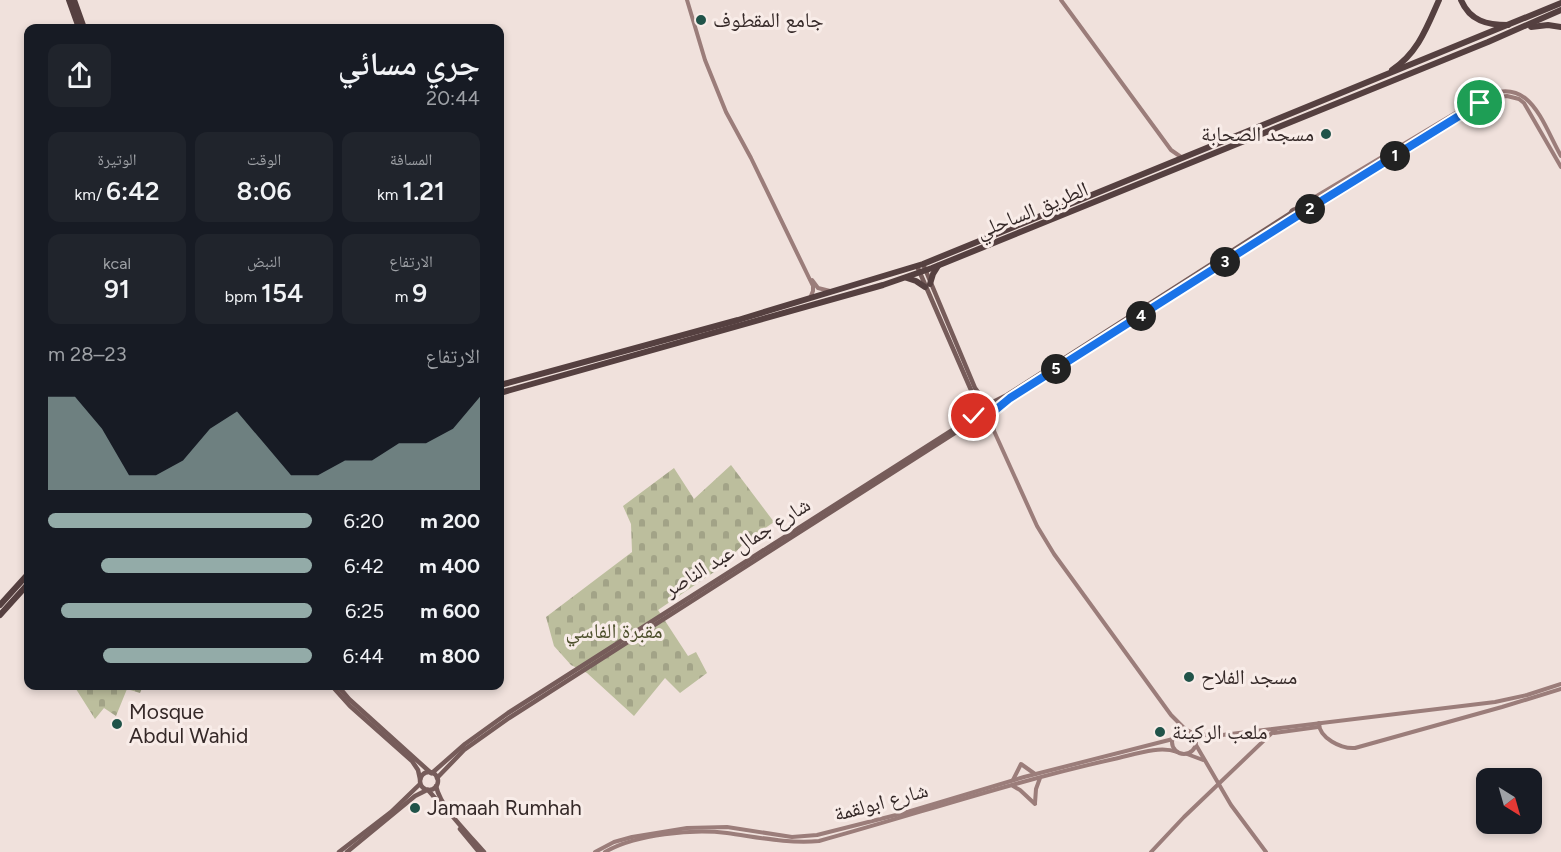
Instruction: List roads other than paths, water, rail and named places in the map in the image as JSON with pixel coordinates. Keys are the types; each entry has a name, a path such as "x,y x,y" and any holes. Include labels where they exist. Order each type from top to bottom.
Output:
{"highway":[{"path":"69,0 78,24"},
{"path":"74,0 83,24"},
{"path":"1382,78 1400,65 1416,47 1426,31 1439,0"},
{"path":"1461,0 1467,12 1474,19 1489,24 1512,25"},
{"name":"الطريق الساحلي","path":"504,384 903,278 921,268 1164,166 1561,3"},
{"name":"الطريق الساحلي","path":"504,392 739,323 835,292 921,268 938,266 1561,10"},
{"path":"1519,29 1540,25 1561,27"},
{"path":"903,278 928,285 938,266"},
{"path":"0,605 24,578"},
{"path":"0,615 24,588"}],"main road":[{"path":"987,404 1007,395 1294,214"},
{"path":"928,285 975,388 992,415 1010,398 1294,214"},
{"path":"921,268 971,390 973,410 981,422"},
{"name":"شارع جمال عبد الناصر","path":"431,773 465,744 508,713 962,424 979,403 987,404"},
{"name":"شارع جمال عبد الناصر","path":"437,778 464,750 508,718 964,427 981,422 992,415"},
{"path":"336,690 350,706 412,761 418,770 420,782 479,852"},
{"path":"341,690 437,778 438,794 444,804 484,852"},
{"path":"339,852 392,812 420,782 424,774 431,773"},
{"path":"347,852 416,796 436,786"}],"street":[{"path":"687,0 705,60 726,112 804,266 813,290 808,300"},
{"path":"1061,0 1171,150 1177,156 1188,157"},
{"path":"1294,214 1479,99 1500,90 1517,92 1527,98 1539,114 1561,156"},
{"path":"1294,214 1466,112 1499,96 1513,97 1524,103 1561,167"},
{"path":"1164,166 1170,158 1171,150"},
{"path":"804,266 818,288 835,292"},
{"path":"992,415 994,431 1037,526 1049,547 1171,715 1192,733 1214,736 1318,725"},
{"path":"981,422 994,431"},
{"path":"1273,733 1507,700 1561,684"},
{"path":"1318,725 1336,744 1346,748 1355,748 1561,688"},
{"path":"1507,700 1509,705"},
{"path":"1171,715 1175,728 1173,746 1177,752 1199,757 1205,762"},
{"path":"1151,852 1277,728"},
{"path":"1173,738 1179,731 1187,730"},
{"path":"1192,733 1205,762 1231,804 1266,852"},
{"path":"1187,754 1196,744 1214,736"},
{"name":"شارع ابولقمة","path":"605,852 629,842 682,833 723,833 793,841 819,841 1013,783 1035,774 1173,738"},
{"name":"شارع ابولقمة","path":"595,852 614,842 632,837 687,828 727,827 792,837 817,835 1013,783 1154,751 1169,749 1177,752"},
{"path":"1035,774 1021,764 1013,783 1035,804 1036,789 1040,778"}],"place":[{"name":"جامع المقطوف","path":"701,20"},
{"name":"مسجد الصحابة","path":"1326,134"},
{"name":"مسجد الفلاح","path":"1189,677"},
{"name":"Mosque Abdul Wahid","path":"117,724"},
{"name":"ملعب الركينة","path":"1160,732"},
{"name":"Jamaah Rumhah","path":"415,808"}],"park label":[{"name":"مقبرة الفاسي","path":"614,631"}]}
